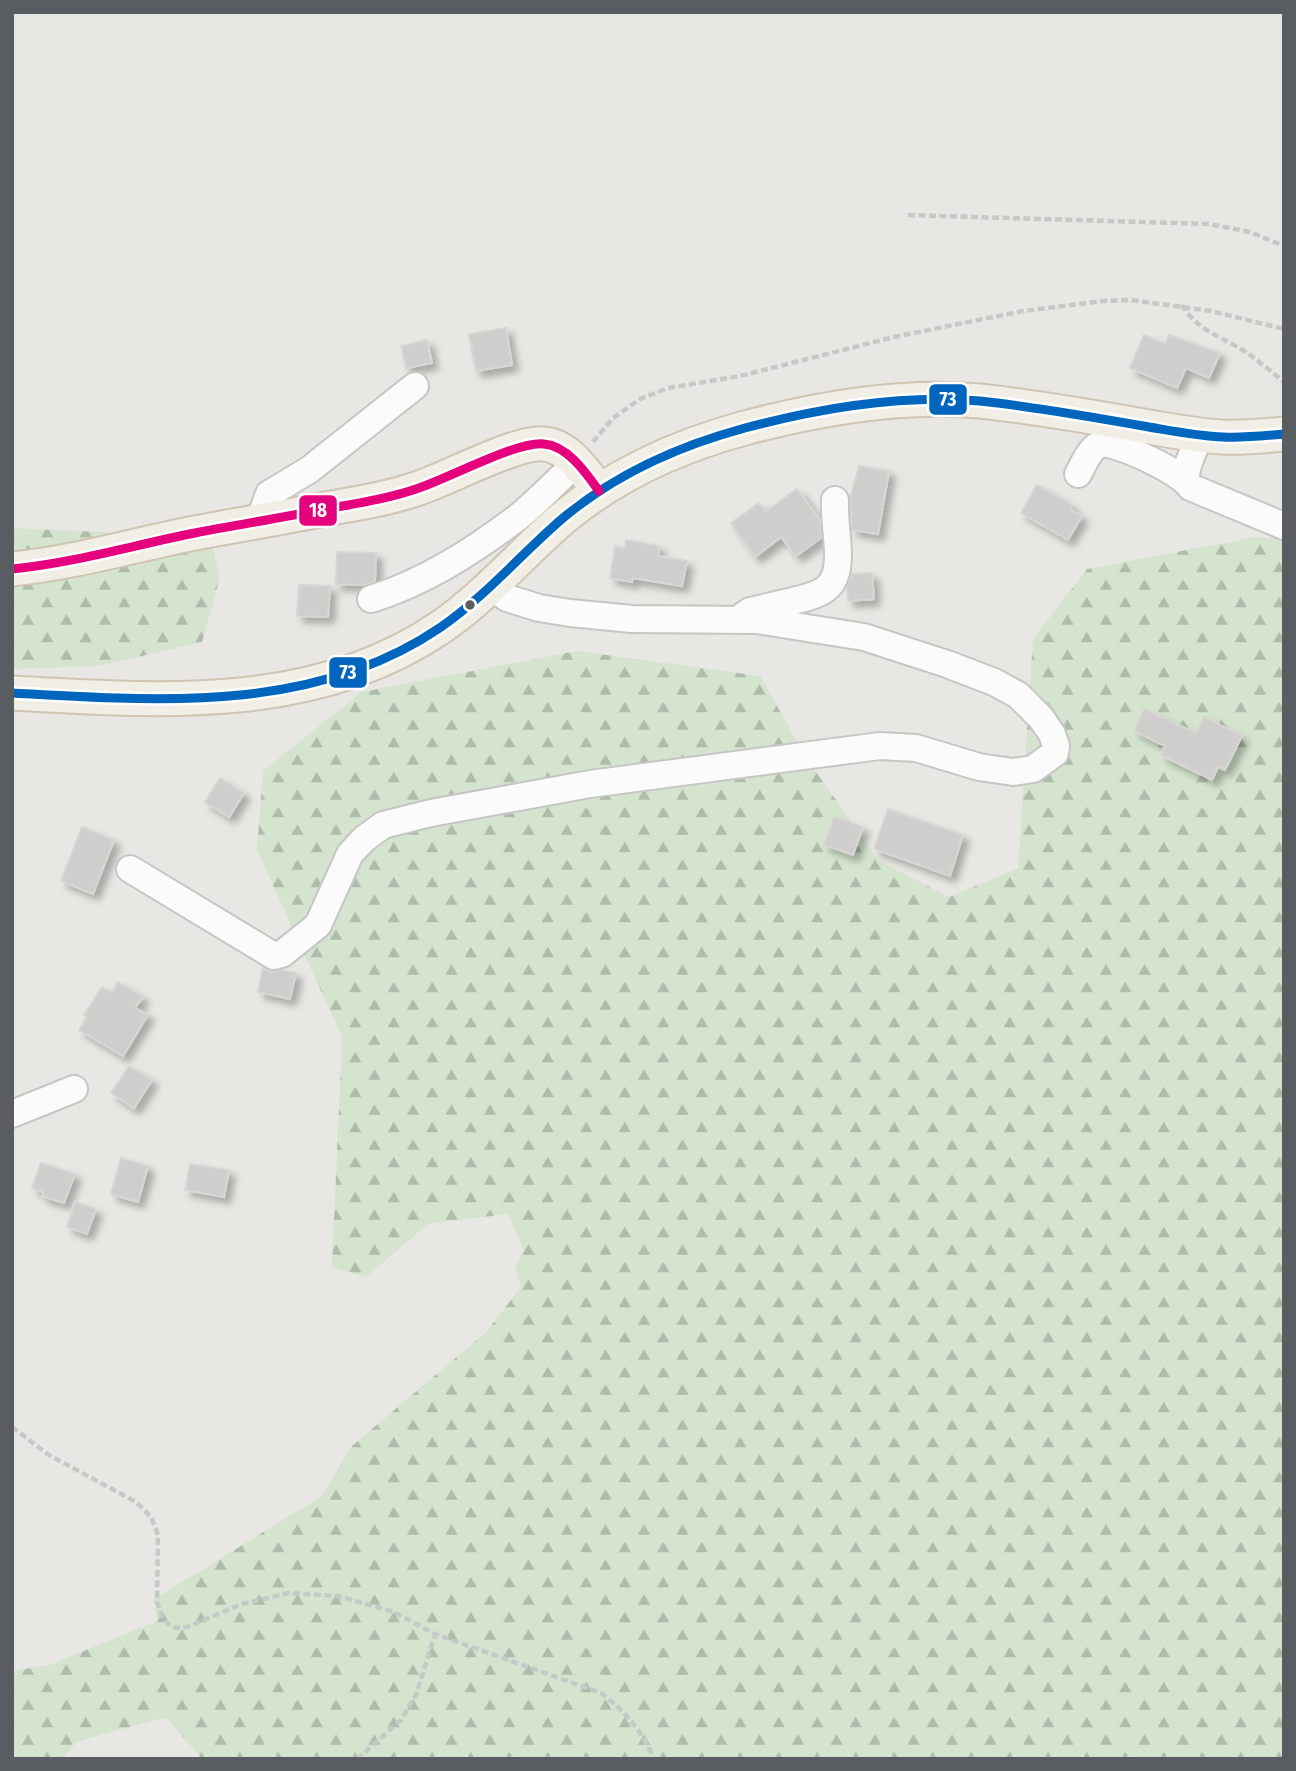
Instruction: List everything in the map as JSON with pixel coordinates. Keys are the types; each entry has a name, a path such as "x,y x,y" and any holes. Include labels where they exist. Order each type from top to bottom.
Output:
{"main road":[{"path":"12,693 174,700 226,698 278,691 351,671 392,654 441,626 490,586 563,518 644,464 710,438 811,412 893,401 941,399 979,401 1199,435 1250,437 1284,434"},
{"path":"12,569 66,561 419,489 515,449 534,444 554,447 577,463 600,491"}],"lane":[{"path":"259,521 269,494 309,470 415,386"},
{"path":"1186,479 1188,462 1197,446 1199,435"},
{"path":"1078,474 1089,455 1102,444 1152,461 1186,479 1190,486 1284,526"},
{"path":"371,599 422,580 472,550 519,516 577,463"},
{"path":"737,619 750,611 816,595 827,589 838,569 835,500"},
{"path":"130,869 274,956 282,954 318,925 350,854 383,825 430,813 590,784 880,747 916,748 979,767 1013,772 1033,769 1055,753 1052,734 1041,718 1018,695 994,682 864,637 757,620 632,619 570,613 539,608 507,598 490,586"},
{"path":"12,1114 74,1089"}],"path":[{"path":"908,215 1209,223 1250,232 1284,246"},
{"path":"1182,305 1186,313 1199,324 1248,353 1284,382"},
{"path":"12,1427 49,1455 136,1502 151,1517 158,1535 157,1602 162,1616 176,1628 187,1627 242,1604 289,1593 338,1596 394,1612 435,1634 601,1693 637,1725 654,1759"},
{"path":"357,1759 401,1720 416,1695 435,1634"}],"green space":[{"path":"12,528 210,537 220,577 202,642 99,666 12,669"},
{"path":"1256,537 1284,539 1284,1759 202,1759 166,1717 75,1742 64,1759 12,1759 12,1671 49,1665 158,1621 153,1600 322,1496 352,1446 486,1332 521,1287 515,1268 524,1250 508,1214 428,1224 366,1277 332,1267 342,1037 257,850 263,771 362,692 577,651 760,676 807,759 878,860 949,897 1018,868 1033,639 1087,569"}],"building":[{"path":"506,328 512,365 476,371 469,334"},
{"path":"1144,335 1165,344 1169,335 1220,353 1209,378 1186,368 1177,388 1130,368"},
{"path":"427,340 432,363 406,368 401,346"},
{"path":"859,466 889,471 878,534 852,530 850,499"},
{"path":"1037,485 1072,505 1070,509 1082,516 1068,540 1021,513"},
{"path":"797,489 820,520 821,538 796,556 781,537 755,557 731,523 759,503 765,512"},
{"path":"626,540 659,546 658,556 687,561 682,586 633,578 632,582 610,578 615,546 625,548"},
{"path":"337,552 376,553 375,581 364,585 336,584"},
{"path":"872,573 874,599 848,601 847,587 852,574"},
{"path":"299,585 330,586 328,617 297,616"},
{"path":"1144,709 1196,733 1204,717 1242,736 1225,770 1218,767 1212,780 1161,755 1165,746 1134,731"},
{"path":"220,778 244,793 229,817 205,802"},
{"path":"888,809 963,835 950,876 874,849"},
{"path":"834,817 863,827 853,855 824,845"},
{"path":"82,827 114,840 93,894 61,881"},
{"path":"263,968 272,972 282,970 296,973 290,999 258,992"},
{"path":"118,982 143,997 135,1008 148,1015 123,1056 79,1030 87,1017 84,1015 102,987 112,993"},
{"path":"129,1066 152,1080 134,1108 111,1093"},
{"path":"121,1158 148,1166 138,1202 111,1194"},
{"path":"41,1163 75,1174 64,1203 42,1196 43,1192 32,1188"},
{"path":"190,1164 229,1170 224,1197 185,1190"},
{"path":"75,1202 96,1209 87,1234 67,1227"}],"transit line":[{"name":"73","path":"12,693 178,699 234,696 288,688 341,675 392,655 441,627 473,602 563,518 627,474 696,443 802,414 861,404 950,399 1023,406 1204,436 1284,434"},
{"name":"18","path":"12,569 58,563 195,533 383,498 419,488 500,454 532,445 553,446 569,455 599,491"}]}
